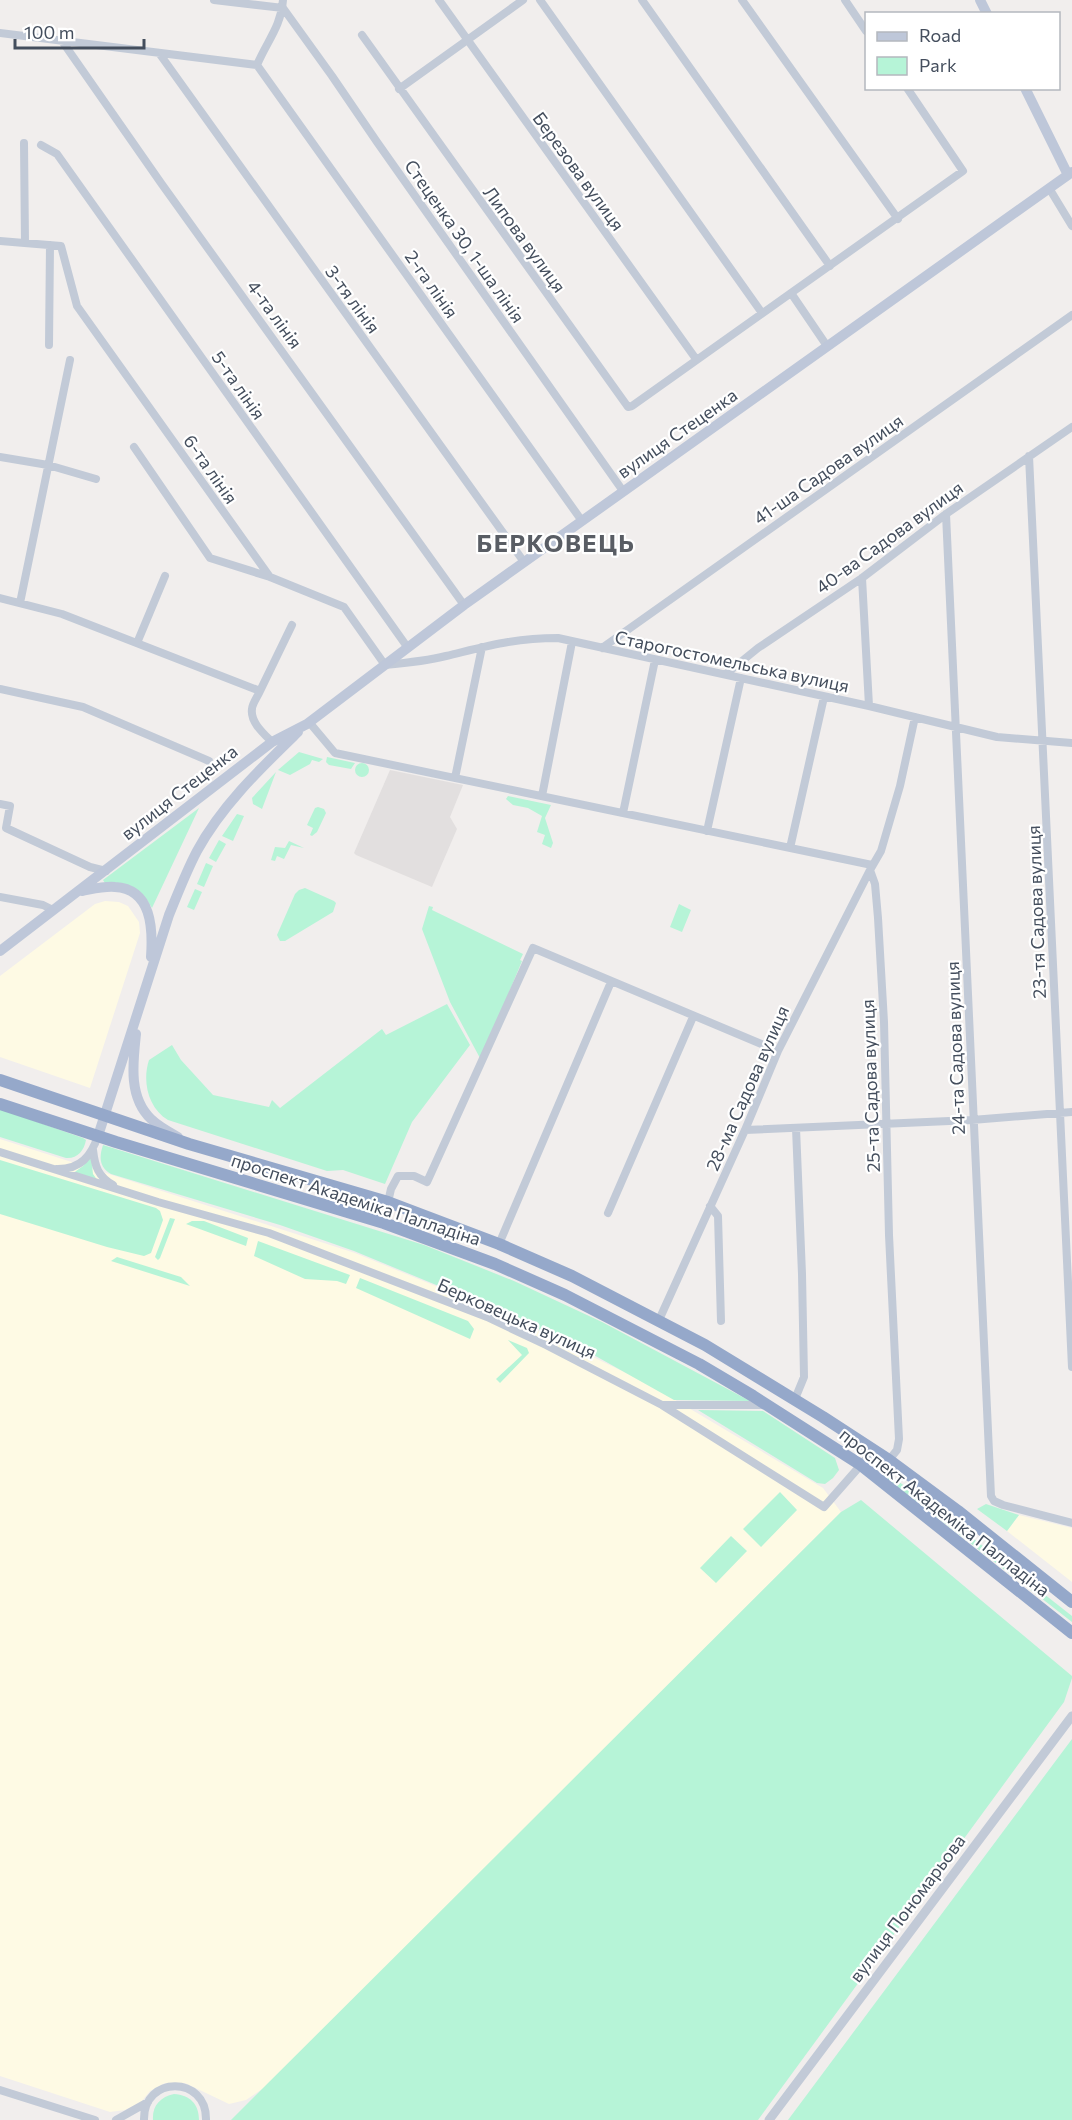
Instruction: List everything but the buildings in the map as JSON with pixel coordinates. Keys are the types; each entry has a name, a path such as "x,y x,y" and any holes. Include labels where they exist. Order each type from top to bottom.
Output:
{"highway":[{"name":"проспект Академіка Палладіна","path":"0,1080 189,1144 388,1202 499,1244 572,1276 659,1320 795,1399 874,1450 958,1511 1072,1602"},
{"name":"проспект Академіка Палладіна","path":"0,1104 384,1223 495,1264 565,1295 699,1364 861,1465 1072,1633"}],"main road":[{"path":"1026,90 1070,173"},
{"name":"вулиця Стеценка","path":"151,969 181,883 198,849 237,794 307,724 524,561 1070,173"},
{"name":"вулиця Стеценка","path":"0,951 272,742 307,724"},
{"path":"79,891 117,887 127,889 138,896 146,908 152,928 151,969 98,1136"},
{"path":"138,1011 133,1059 134,1086 143,1109 150,1119 189,1144"}],"street":[{"path":"0,33 257,65 277,28 283,4 214,0"},
{"name":"Березова вулиця","path":"439,0 696,359"},
{"path":"399,90 523,0"},
{"path":"540,0 762,313"},
{"path":"642,0 830,266"},
{"path":"742,0 898,219"},
{"path":"845,0 865,28"},
{"name":"Стеценка 30, 1-ша лінія","path":"283,4 377,142 623,491"},
{"name":"Липова вулиця","path":"362,35 399,90 626,405 632,406 696,359"},
{"name":"4-та лінія","path":"62,41 161,183 464,605"},
{"name":"3-тя лінія","path":"159,53 524,561"},
{"name":"2-га лінія","path":"257,65 582,521"},
{"path":"696,359 962,173 963,169 908,90"},
{"path":"24,142 25,243"},
{"name":"5-та лінія","path":"42,145 57,154 408,648"},
{"path":"1049,188 1072,226"},
{"path":"0,241 51,245 49,345"},
{"name":"6-та лінія","path":"51,245 61,246 77,306 270,577"},
{"path":"791,293 827,346"},
{"name":"41-ша Садова вулиця","path":"602,648 1072,315"},
{"path":"20,603 70,360"},
{"name":"40-ва Садова вулиця","path":"726,674 758,648 862,578 946,514 1072,427"},
{"path":"134,447 210,558 270,577 344,607 385,665"},
{"name":"23-тя Садова вулиця","path":"1029,456 1072,1367"},
{"path":"0,457 48,465 96,479"},
{"name":"24-та Садова вулиця","path":"946,514 991,1496 994,1501 1003,1505 1071,1522"},
{"path":"137,643 165,576"},
{"path":"862,578 868,706"},
{"path":"0,598 62,614 260,691"},
{"path":"272,742 256,725 251,709 292,625"},
{"name":"Старогостомельська вулиця","path":"385,665 444,656 528,638 558,638 868,706 997,737 1072,743"},
{"path":"542,796 572,642"},
{"path":"455,778 482,647"},
{"path":"623,813 655,660"},
{"path":"707,831 741,678"},
{"path":"0,689 83,707 209,761"},
{"path":"790,848 824,697"},
{"path":"307,724 335,753 790,848 871,868 881,851 900,786 915,717"},
{"path":"0,804 9,806 6,828 90,867 106,871"},
{"name":"28-ма Садова вулиця","path":"659,1320 778,1051 871,868"},
{"name":"25-та Садова вулиця","path":"871,868 875,884 879,929 884,1022 899,1439 897,1450 889,1460"},
{"path":"0,897 43,905 53,910"},
{"path":"388,1202 391,1189 398,1176 414,1176 427,1182 533,948 778,1051"},
{"path":"499,1244 611,982"},
{"path":"608,1213 693,1017"},
{"path":"745,1130 972,1120 1072,1112"},
{"path":"795,1128 804,1377 795,1399"},
{"path":"93,1150 98,1136"},
{"name":"Берковецька вулиця","path":"48,1168 70,1169 87,1159 93,1150"},
{"name":"Берковецька вулиця","path":"93,1150 95,1165 101,1176 122,1191"},
{"name":"Берковецька вулиця","path":"0,1152 122,1191 269,1233 477,1313 546,1345 662,1405 824,1507 861,1465"},
{"path":"710,1206 717,1216 721,1322"},
{"path":"662,1405 768,1405"},
{"path":"861,1465 874,1450"},
{"name":"вулиця Пономарьова","path":"769,2120 1072,1716"},
{"path":"116,2120 148,2102 159,2090 176,2086 184,2087 198,2095 203,2102 206,2120"},
{"path":"0,2090 95,2120"},
{"path":"144,2120 148,2102"}],"shaded area":[{"path":"390,770 463,785 450,817 457,829 432,887 354,853"},
{"path":"105,901 119,902 128,906 139,922 140,933 90,1088 0,1057 0,976 95,904"},
{"path":"0,1139 355,1253 499,1312 645,1382 823,1488 841,1512 268,2085 246,2100 229,2104 185,2083 165,2083 150,2091 141,2102 125,2110 110,2112 0,2076"},
{"path":"1019,1515 1072,1528 1072,1582 1007,1531"}],"green space":[{"path":"299,752 323,759 319,762 312,760 310,764 290,775 278,770"},
{"path":"327,757 355,763 351,769 329,765 326,762"},
{"path":"362,763 367,765 369,770 367,775 362,777 357,775 355,770 357,765"},
{"path":"276,772 262,809 253,804 252,798"},
{"path":"508,796 551,805 545,818 553,843 551,848 542,844 545,835 537,832 542,816 528,808 513,805 506,799"},
{"path":"199,808 152,908 147,900 105,883 103,880"},
{"path":"315,808 324,809 326,813 317,832 312,836 310,835 313,828 307,825"},
{"path":"237,814 244,816 233,841 222,836"},
{"path":"219,840 226,844 216,862 209,858"},
{"path":"289,841 304,848 291,845 284,859 277,856 275,861 271,860 275,847 285,848"},
{"path":"206,863 213,866 204,887 197,884"},
{"path":"305,888 334,901 336,903 333,912 285,941 280,941 277,935 295,894"},
{"path":"195,889 202,892 194,910 187,907"},
{"path":"679,904 691,910 682,932 670,927"},
{"path":"429,906 433,907 432,910 523,954 481,1060 450,1002 422,929"},
{"path":"447,1004 470,1045 412,1122 385,1184 343,1170 327,1171 168,1120 156,1109 148,1093 146,1077 149,1060 172,1045 181,1060 213,1095 269,1107 272,1100 280,1108 382,1029 386,1035"},
{"path":"0,1109 83,1138 86,1140 84,1148 77,1156 66,1158 0,1137"},
{"path":"103,1145 424,1245 514,1281 602,1322 750,1401 674,1400 592,1354 511,1316 354,1251 280,1225 111,1174 104,1168 101,1161"},
{"path":"91,1156 93,1174 98,1181 72,1174 83,1166"},
{"path":"0,1160 156,1208 160,1211 163,1220 151,1253 144,1256 107,1247 0,1214"},
{"path":"170,1218 175,1219 158,1260 155,1257"},
{"path":"192,1221 204,1221 248,1238 246,1246 186,1224"},
{"path":"258,1241 350,1275 346,1284 337,1281 305,1279 254,1256"},
{"path":"117,1257 181,1277 190,1286 111,1261"},
{"path":"360,1278 468,1321 474,1329 470,1339 356,1288"},
{"path":"508,1340 527,1348 529,1353 500,1383 496,1379 522,1355"},
{"path":"698,1410 763,1411 835,1458 839,1470 825,1484 817,1483"},
{"path":"879,1467 1072,1616 1072,1622 881,1474"},
{"path":"780,1492 797,1510 761,1547 743,1529"},
{"path":"861,1500 1072,1678 1064,1702 758,2120 231,2120 841,1512"},
{"path":"986,1504 1019,1515 1007,1531 977,1509"},
{"path":"731,1536 747,1551 716,1583 700,1568"},
{"path":"1072,1739 1072,2120 788,2120"},
{"path":"174,2094 185,2096 192,2101 199,2114 199,2120 153,2120 154,2110 158,2103"}],"district":[{"name":"БЕРКОВЕЦЬ","path":"556,542"}]}
